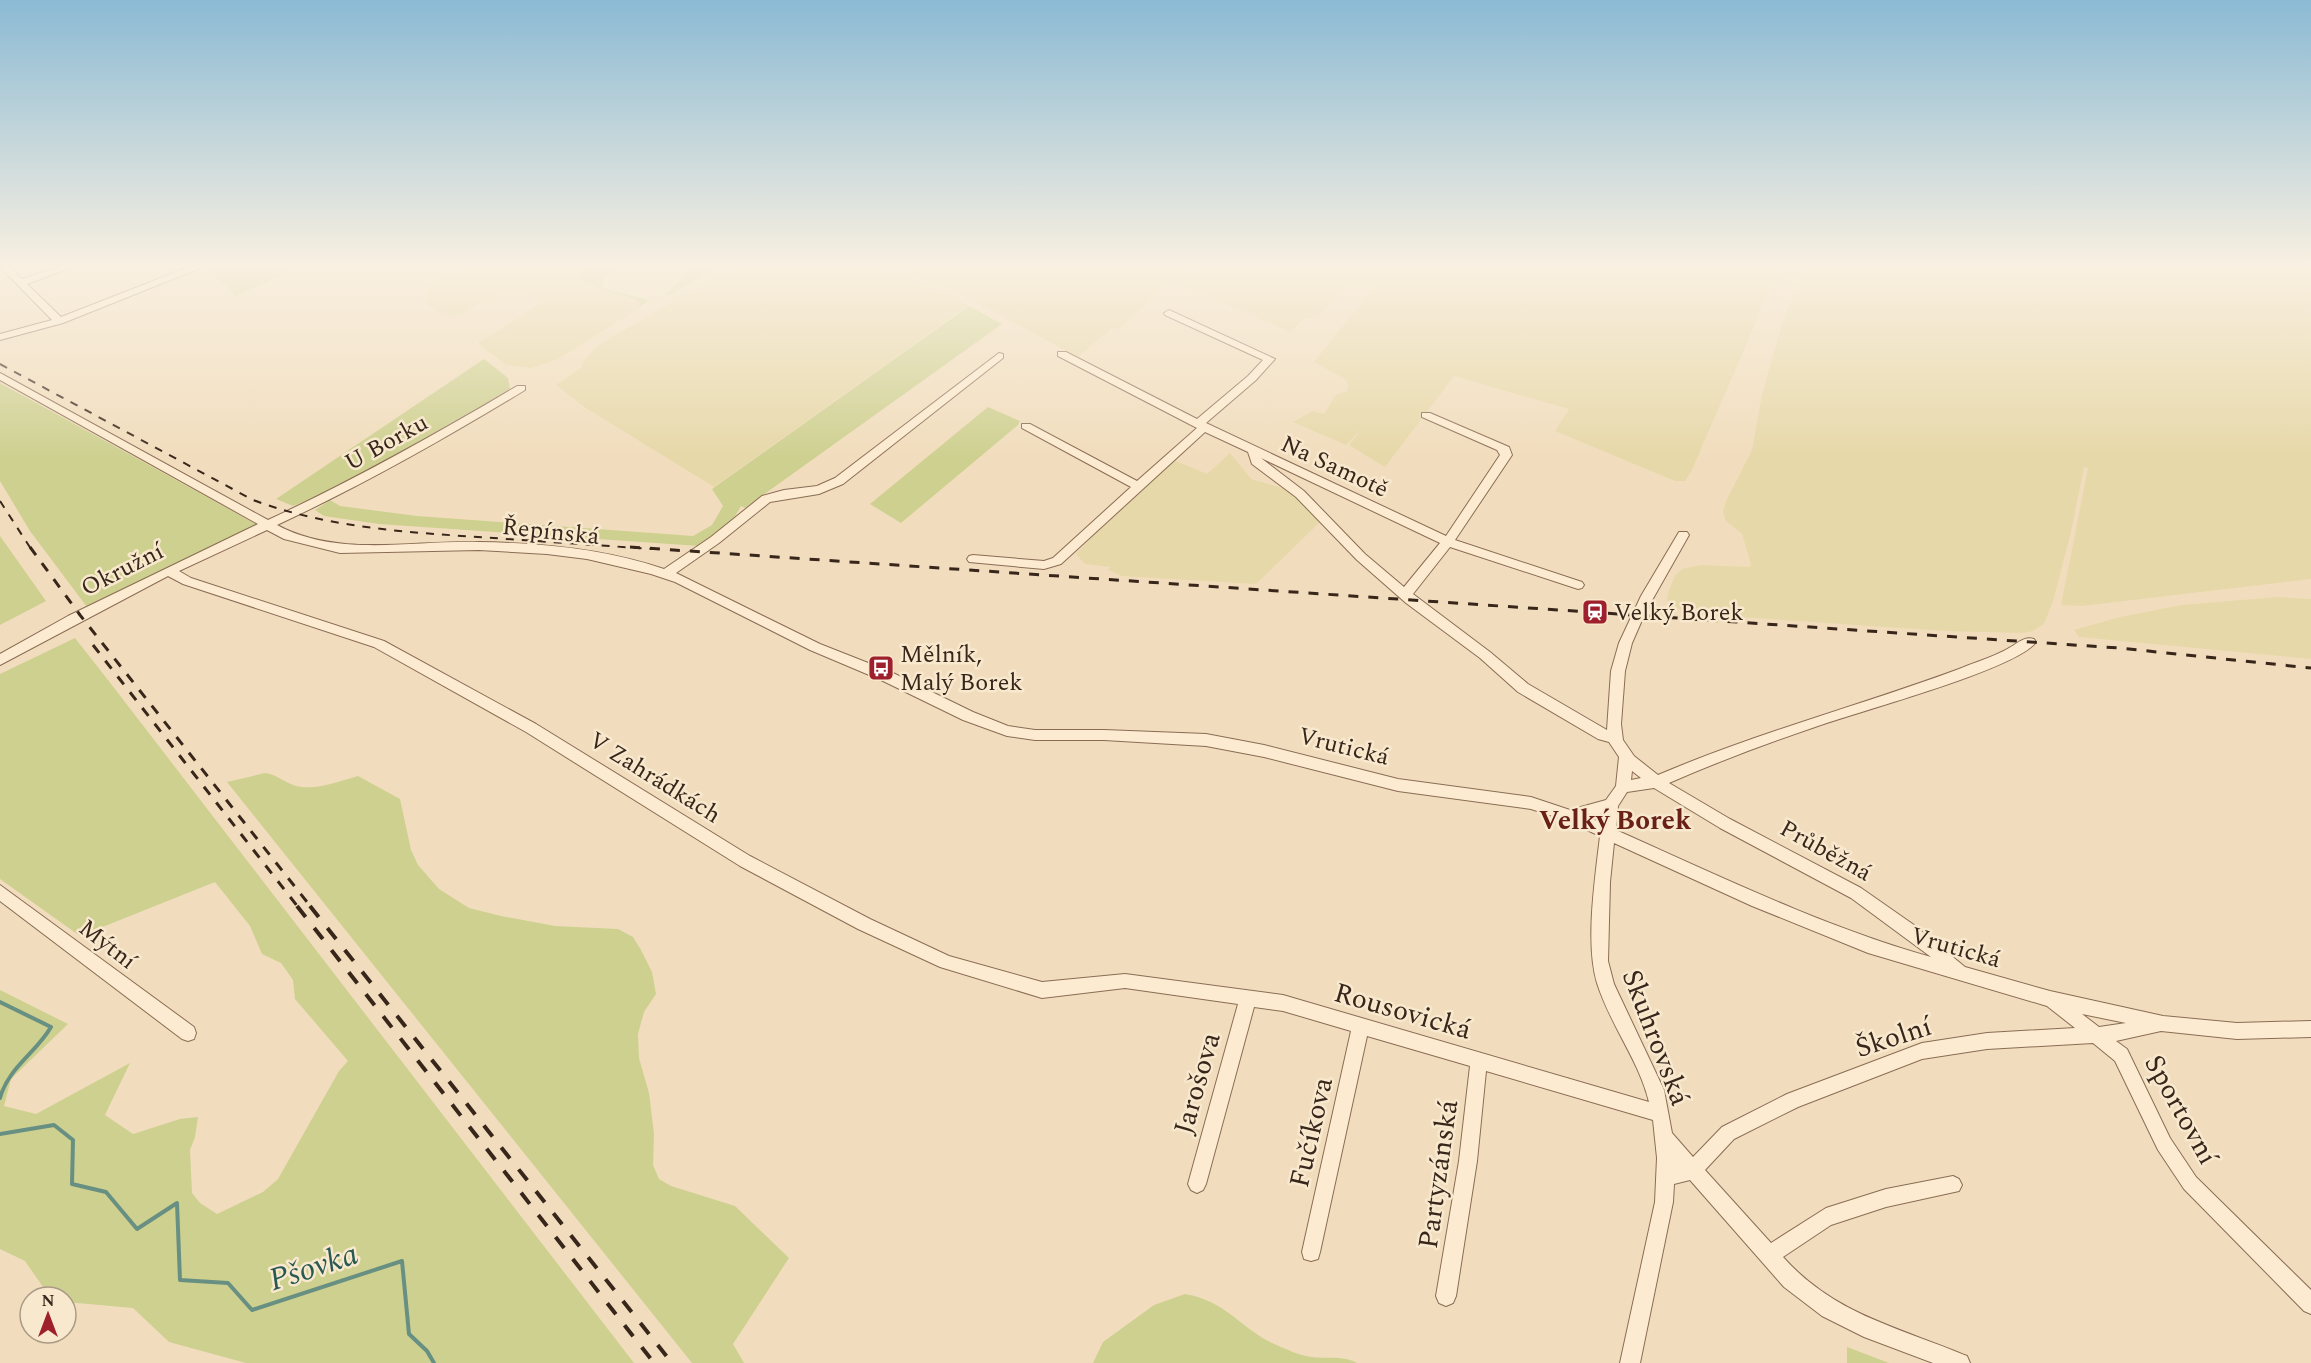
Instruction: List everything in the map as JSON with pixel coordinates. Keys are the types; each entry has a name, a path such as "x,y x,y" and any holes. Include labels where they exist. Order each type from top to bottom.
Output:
{"street":[{"path":"0,337 24,331"},
{"path":"973,559 1044,565 1053,563 1270,359 1207,331"},
{"name":"Na Samotě","path":"1062,354 1201,426 1448,542 1578,585"},
{"path":"666,574 715,540 765,499 784,494 819,490 839,480 999,356"},
{"name":"Řepínská","path":"0,376 267,524 306,542 340,549 479,546 547,550 587,555 666,574 816,647 1002,729 1035,735 1104,735"},
{"name":"U Borku","path":"267,524 335,493 430,442 521,388"},
{"path":"1405,595 1448,542 1504,461 1505,450 1426,415"},
{"path":"1026,426 1137,486"},
{"path":"1253,451 1256,461 1300,494 1361,556 1405,595 1485,655 1523,688 1603,735 1615,738 1618,674 1625,645 1639,611 1683,535"},
{"name":"Okružní","path":"0,660 72,619 267,524"},
{"name":"V Zahrádkách","path":"168,571 187,581 380,644 531,728 745,861 919,952 1042,990 1125,981"},
{"path":"1623,787 1657,782 1710,759 1813,722 1913,691 1986,664 2029,642"},
{"name":"Vrutická","path":"1104,735 1175,738 1231,744 1398,785 1531,803 1570,816 1758,901 1874,948 2050,999 2163,1024 2237,1031 2311,1029"},
{"name":"Průběžná","path":"1615,738 1626,757 1657,782 1715,818 1854,891 1964,973"},
{"path":"1608,835 1611,805 1623,787 1626,757"},
{"path":"1570,816 1611,805"},
{"name":"Skuhrovská","path":"1608,835 1602,882 1600,961 1611,998 1650,1077 1661,1114 1667,1177 1664,1202 1630,1363"},
{"name":"Mýtní","path":"0,892 188,1033"},
{"name":"Rousovická","path":"1125,981 1283,1003 1661,1114"},
{"name":"Jarošova","path":"1197,1184 1220,1092 1237,1041 1248,997"},
{"name":"Sportovní","path":"2050,999 2121,1055 2164,1144 2190,1183 2311,1304"},
{"name":"Školní","path":"1692,1171 1728,1133 1737,1128 1793,1100 1922,1052 1942,1047 2023,1039 2097,1035 2163,1024"},
{"name":"Fučíkova","path":"1311,1251 1361,1025"},
{"name":"Partyzánská","path":"1446,1296 1468,1161 1479,1060"},
{"path":"1664,1137 1692,1171 1801,1289 1835,1314 1960,1363"},
{"path":"1667,1177 1692,1171"},
{"path":"1769,1255 1826,1217 1886,1198 1953,1185"}],"shaded area":[{"path":"498,331 604,331 558,359 531,368 506,365 478,343"},
{"path":"623,331 933,331 714,487 586,408 556,385 581,368 585,359 599,345"},
{"path":"1028,331 1109,331 1078,357"},
{"path":"1339,331 1752,331 1691,472 1685,481 1675,481 1555,431 1569,409 1454,376 1385,467 1349,445 1364,426 1346,445 1293,422 1313,411 1324,414 1336,395 1347,391 1348,384 1345,379 1314,362"},
{"path":"1780,331 2311,331 2311,579 2082,606 2061,605 2088,468 2084,467 2070,536 2053,601 2044,624 2033,631 2023,633 1945,631 1694,614 1672,607 1667,600 1668,593 1675,576 1682,569 1701,565 1750,567 1742,534 1726,521 1723,512 1726,501 1752,450 1762,395"},
{"path":"1230,453 1251,479 1286,489 1320,522 1256,584 1122,576 1108,570 1110,567 1085,564 1076,554 1101,527 1174,460 1207,474"},
{"path":"2277,597 2311,599 2311,659 2079,637 2074,630 2120,617 2182,605"}],"green space":[{"path":"934,331 993,331 745,508 741,506 734,518 699,546 379,524 324,516 315,510 330,500 340,506 417,516 693,536 712,525 723,506 712,489"},
{"path":"484,359 508,378 510,389 334,490 293,506 276,499"},
{"path":"0,383 258,525 87,607 30,531 0,481"},
{"path":"988,407 1020,421 1018,425 901,523 870,504"},
{"path":"0,536 46,601 0,625"},
{"path":"75,638 634,1363 246,1363 169,1342 133,1308 78,1303 78,1285 42,1285 25,1261 0,1249 0,990 68,1024 11,1079 4,1106 36,1114 130,1063 105,1115 133,1134 180,1119 198,1117 190,1150 192,1193 200,1203 217,1214 263,1192 278,1179 339,1071 348,1061 295,999 293,980 281,963 262,954 250,926 215,882 80,936 0,879 0,674"},
{"path":"265,773 292,785 303,787 327,785 358,776 400,799 411,850 418,865 439,889 469,908 555,926 618,929 633,937 652,972 656,994 644,1012 638,1034 639,1058 649,1093 654,1134 653,1165 659,1179 671,1186 735,1206 789,1258 733,1344 744,1363 692,1363 227,782"},
{"path":"1185,1294 1214,1304 1256,1334 1288,1350 1318,1358 1341,1358 1357,1363 1093,1363 1103,1342 1154,1305"},
{"path":"1847,1347 1889,1363 1847,1363"}],"waterway":[{"name":"Pšovka","path":"0,1002 51,1027 9,1078 0,1098"},
{"name":"Pšovka","path":"0,1134 54,1125 73,1140 72,1184 106,1192 137,1229 177,1203 180,1280 228,1283 252,1310 402,1261 409,1334 427,1351 434,1363"}],"railway":[{"path":"0,364 253,500 280,509 364,527 652,549"},
{"path":"0,501 31,549"},
{"path":"30,547 80,615 311,907"},
{"path":"630,547 2119,648 2311,668"},
{"path":"93,645 298,907"},
{"path":"297,906 654,1363"},
{"path":"310,906 672,1363"}],"place":[{"name":"Velký Borek","path":"1595,612"},
{"name":"Mělník, Malý Borek","path":"881,668"}],"district":[{"name":"Velký Borek","path":"1615,820"}]}
